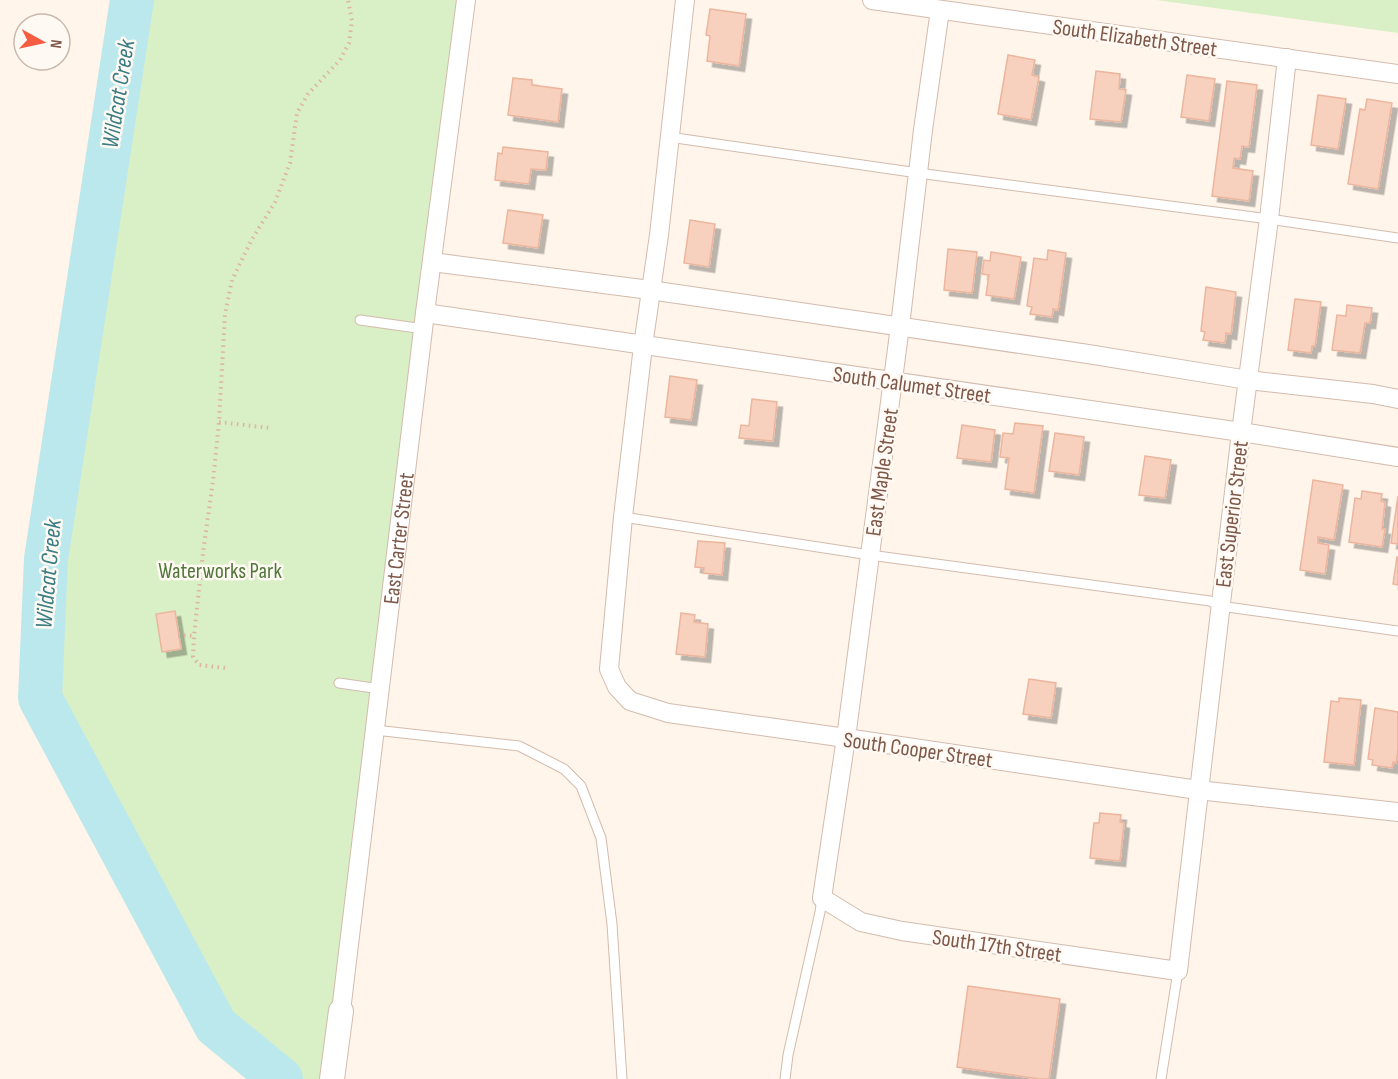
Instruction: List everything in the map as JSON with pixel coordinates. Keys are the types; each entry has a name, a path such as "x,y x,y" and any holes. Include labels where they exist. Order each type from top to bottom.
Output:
{"street":[{"name":"East Carter Street","path":"332,1079 424,321 466,0"},
{"name":"South Cooper Street","path":"685,0 659,235 650,290 623,517 609,669 616,687 630,701 668,713 1198,790 1398,812"},
{"name":"South Elizabeth Street","path":"872,0 1398,74"},
{"name":"East Maple Street","path":"822,898 846,738 940,10"},
{"name":"East Superior Street","path":"1178,971 1240,432 1269,219 1287,58"},
{"path":"432,262 650,290 1248,380 1373,394 1398,399"},
{"name":"South Calumet Street","path":"424,321 643,346 1398,457"},
{"name":"South 17th Street","path":"822,898 861,922 902,931 1178,971"}],"lane":[{"path":"669,137 1398,238"},
{"path":"360,320 424,321"},
{"path":"623,517 870,555 1210,601 1220,606 1398,631"},
{"path":"339,683 380,689"},
{"path":"375,730 519,746 564,769 581,786 601,838 612,924 622,1079"},
{"path":"784,1079 822,898"},
{"path":"1161,1079 1178,971"}],"path":[{"path":"225,668 199,665 193,657 219,422 225,314 232,280 251,241 275,202 290,163 297,113 308,94 340,60 350,43 352,21 348,0"},
{"path":"219,422 270,429"},
{"path":"178,635 194,636"}],"green space":[{"name":"Waterworks Park","path":"132,0 466,0 332,1079 281,1079 216,1026 40,698 46,559"},
{"path":"1156,0 1398,0 1398,33"}],"building":[{"path":"710,9 746,14 739,66 707,61 710,36 706,35"},
{"path":"1008,55 1035,60 1032,75 1039,77 1031,120 998,114"},
{"path":"1096,71 1120,74 1119,89 1126,90 1121,122 1090,119"},
{"path":"1187,75 1215,79 1209,121 1181,117"},
{"path":"513,78 532,80 532,85 562,89 558,122 508,115"},
{"path":"1227,81 1257,85 1249,147 1242,146 1240,159 1234,158 1233,168 1253,171 1249,201 1212,196"},
{"path":"1318,95 1346,99 1338,149 1311,145"},
{"path":"1367,99 1392,103 1378,189 1348,184 1360,109 1365,110"},
{"path":"503,147 548,152 546,170 531,169 529,184 495,180 498,153 502,154"},
{"path":"508,210 543,215 538,248 503,243"},
{"path":"690,220 715,224 709,267 684,263"},
{"path":"948,249 977,252 972,293 944,290"},
{"path":"1048,250 1066,253 1058,310 1053,309 1052,317 1030,314 1032,307 1027,306 1034,258 1047,260"},
{"path":"991,252 1021,257 1014,299 986,295 989,275 982,274 984,260 990,261"},
{"path":"1206,287 1236,292 1231,334 1226,333 1225,343 1203,340 1205,332 1201,331"},
{"path":"1295,299 1321,302 1315,346 1312,346 1311,353 1288,350"},
{"path":"1347,305 1372,308 1370,323 1365,323 1360,353 1332,350 1337,315 1346,316"},
{"path":"670,376 697,380 691,420 665,417"},
{"path":"752,399 777,402 773,441 739,438 741,425 749,426"},
{"path":"1015,423 1043,426 1034,493 1005,489 1009,458 1000,457 1003,433 1013,434"},
{"path":"962,425 995,430 991,462 957,458"},
{"path":"1055,433 1084,437 1079,475 1049,471"},
{"path":"1145,456 1171,460 1165,498 1139,495"},
{"path":"1313,480 1343,485 1334,540 1318,537 1318,543 1329,545 1325,574 1300,570"},
{"path":"1362,491 1382,494 1381,501 1385,502 1382,547 1349,542 1355,498 1361,499"},
{"path":"1398,496 1398,544 1391,543"},
{"path":"698,541 725,543 722,575 703,573 704,568 695,567"},
{"path":"1398,557 1398,585 1393,584"},
{"path":"175,611 181,649 162,652 156,614"},
{"path":"681,613 695,615 694,622 708,624 705,657 676,654"},
{"path":"1029,679 1056,683 1051,718 1023,714"},
{"path":"1339,698 1361,700 1354,765 1324,762 1331,701 1339,702"},
{"path":"1375,708 1398,712 1398,750 1396,763 1393,762 1392,768 1372,765 1373,760 1368,759"},
{"path":"1100,813 1121,815 1120,822 1124,823 1120,861 1090,858 1094,823 1099,823"},
{"path":"968,986 1060,999 1049,1079 957,1067"}],"waterway":[{"name":"Wildcat Creek","path":"132,0 46,559 40,698 216,1026 281,1079"}]}
